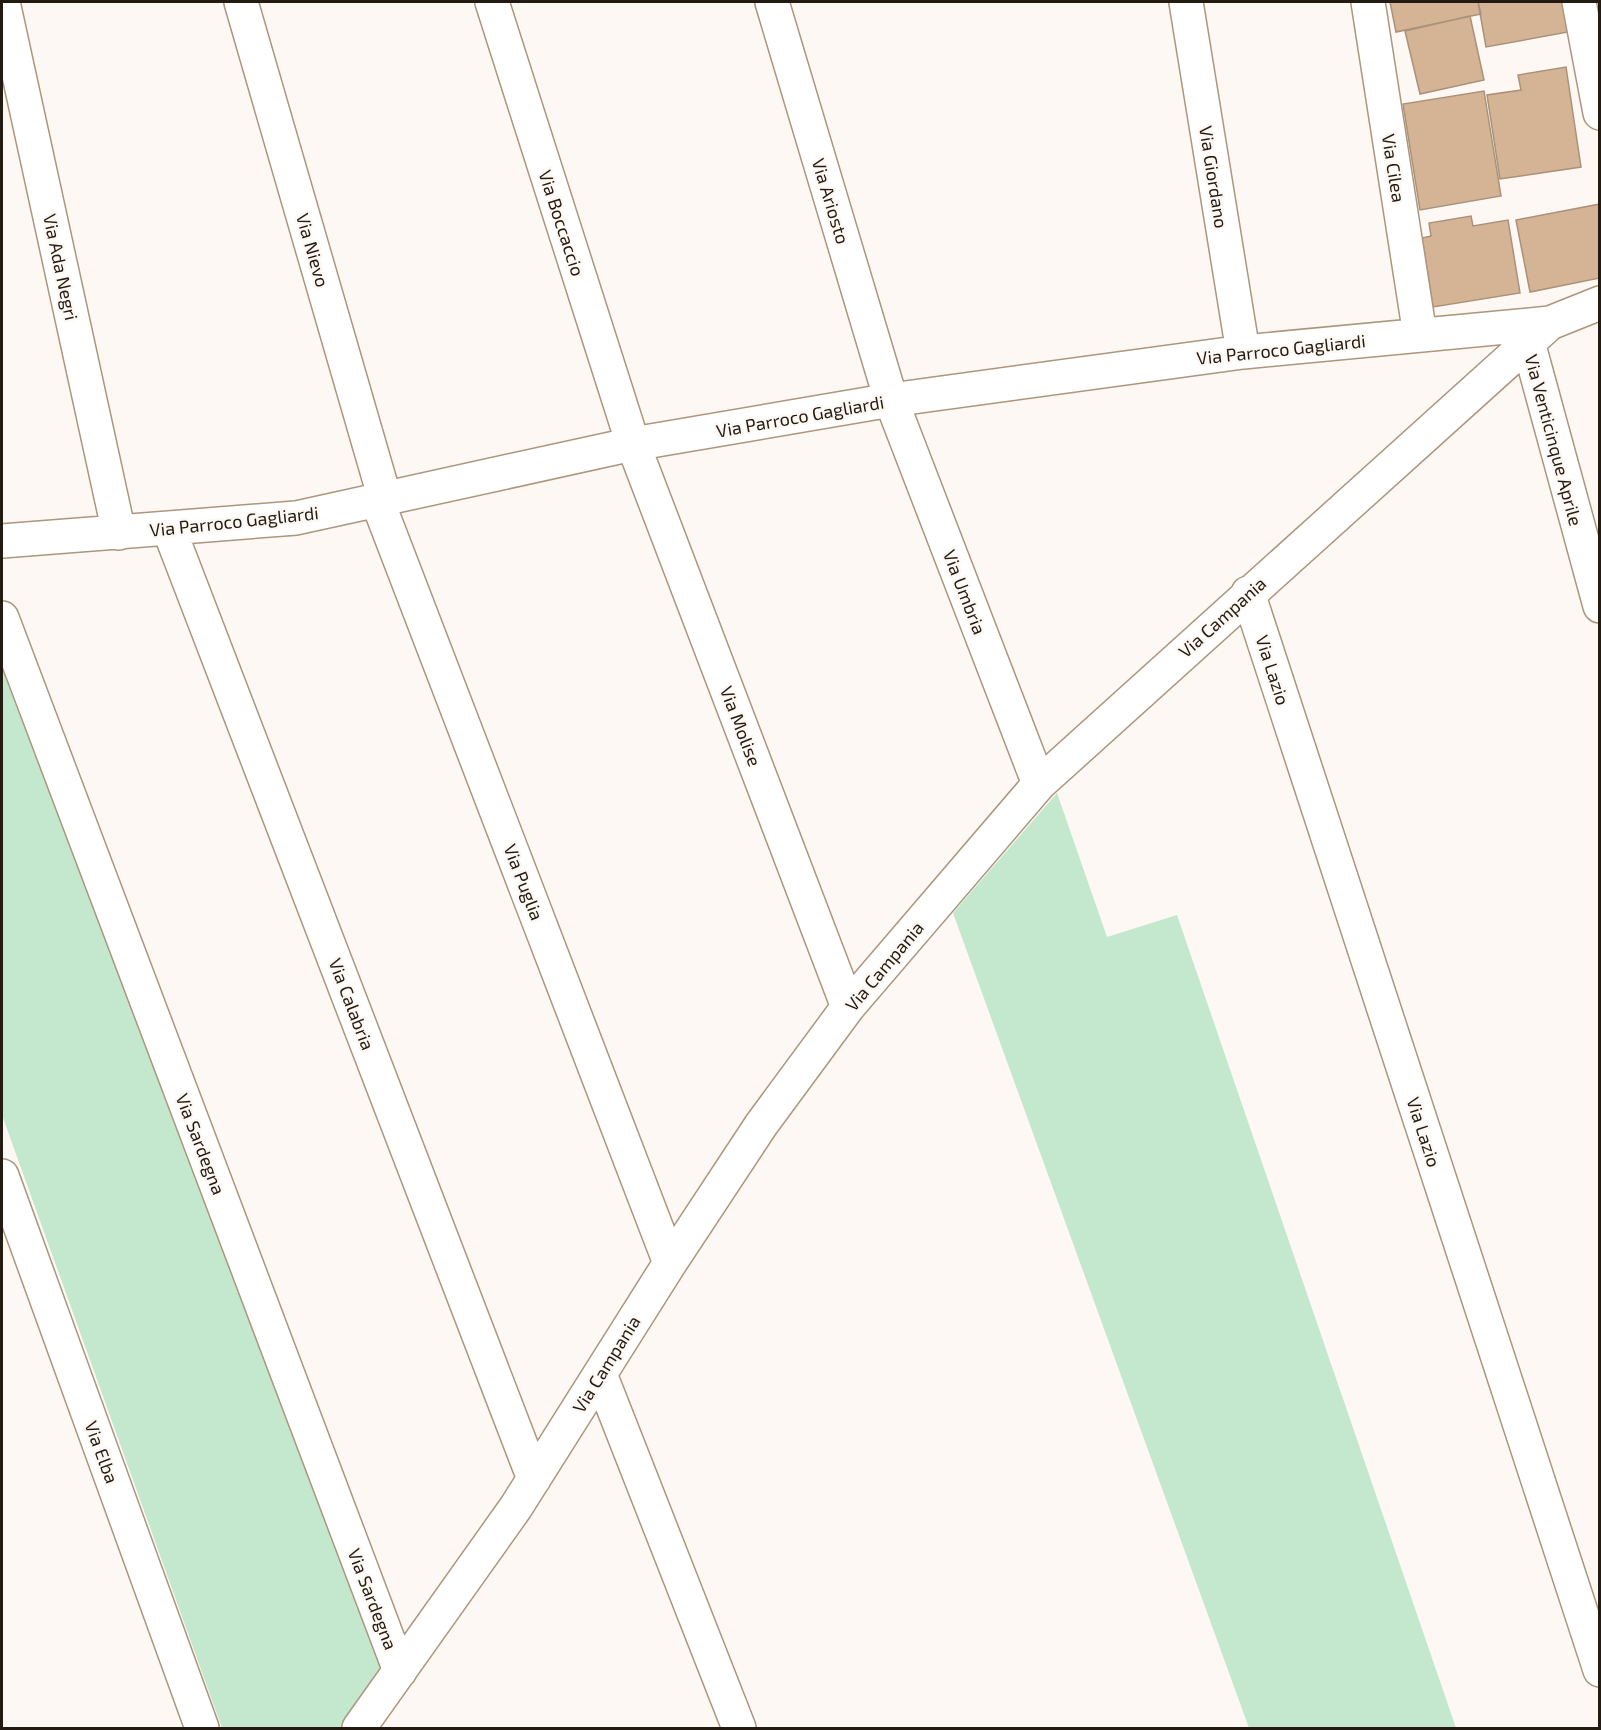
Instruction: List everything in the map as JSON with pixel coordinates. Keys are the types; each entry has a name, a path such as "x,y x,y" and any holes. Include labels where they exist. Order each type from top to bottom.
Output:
{"street":[{"name":"Via Ada Negri","path":"3,2 119,533"},
{"name":"Via Nievo","path":"241,2 381,500"},
{"name":"Via Boccaccio","path":"492,2 633,444"},
{"name":"Via Ariosto","path":"772,2 891,400"},
{"name":"Via Giordano","path":"1186,2 1243,352"},
{"name":"Via Cilea","path":"1368,2 1420,334"},
{"path":"1579,2 1599,113"},
{"name":"Via Parroco Gagliardi","path":"2,541 296,518 633,444 891,400 1243,352 1420,334 1539,333 1599,303"},
{"name":"Via Campania","path":"359,1728 534,1479 670,1263 761,1125 848,1007 1040,784 1248,593 1539,333"},
{"name":"Via Venticinque Aprile","path":"1539,333 1599,606"},
{"name":"Via Umbria","path":"891,400 1040,784"},
{"name":"Via Molise","path":"633,444 848,1007"},
{"name":"Via Puglia","path":"381,500 670,1263"},
{"name":"Via Calabria","path":"169,529 534,1479"},
{"name":"Via Lazio","path":"1248,593 1599,1670"},
{"name":"Via Sardegna","path":"2,618 400,1671"},
{"name":"Via Elba","path":"2,1176 202,1728"},
{"path":"600,1374 739,1728"}],"green space":[{"path":"2,637 387,1657 380,1680 347,1728 222,1728 2,1115"},
{"path":"1057,793 1107,937 1177,915 1456,1728 1249,1728 953,913"}],"building":[{"path":"1390,2 1478,2 1481,14 1396,32"},
{"path":"1478,2 1563,2 1568,32 1486,47"},
{"path":"1470,16 1484,80 1420,94 1405,31"},
{"path":"1566,67 1581,167 1500,179 1487,95 1521,90 1518,75"},
{"path":"1484,91 1501,196 1420,210 1403,104"},
{"path":"1600,204 1600,278 1530,292 1516,220"},
{"path":"1471,216 1473,226 1508,220 1520,293 1433,307 1422,238 1431,236 1429,223"}]}
